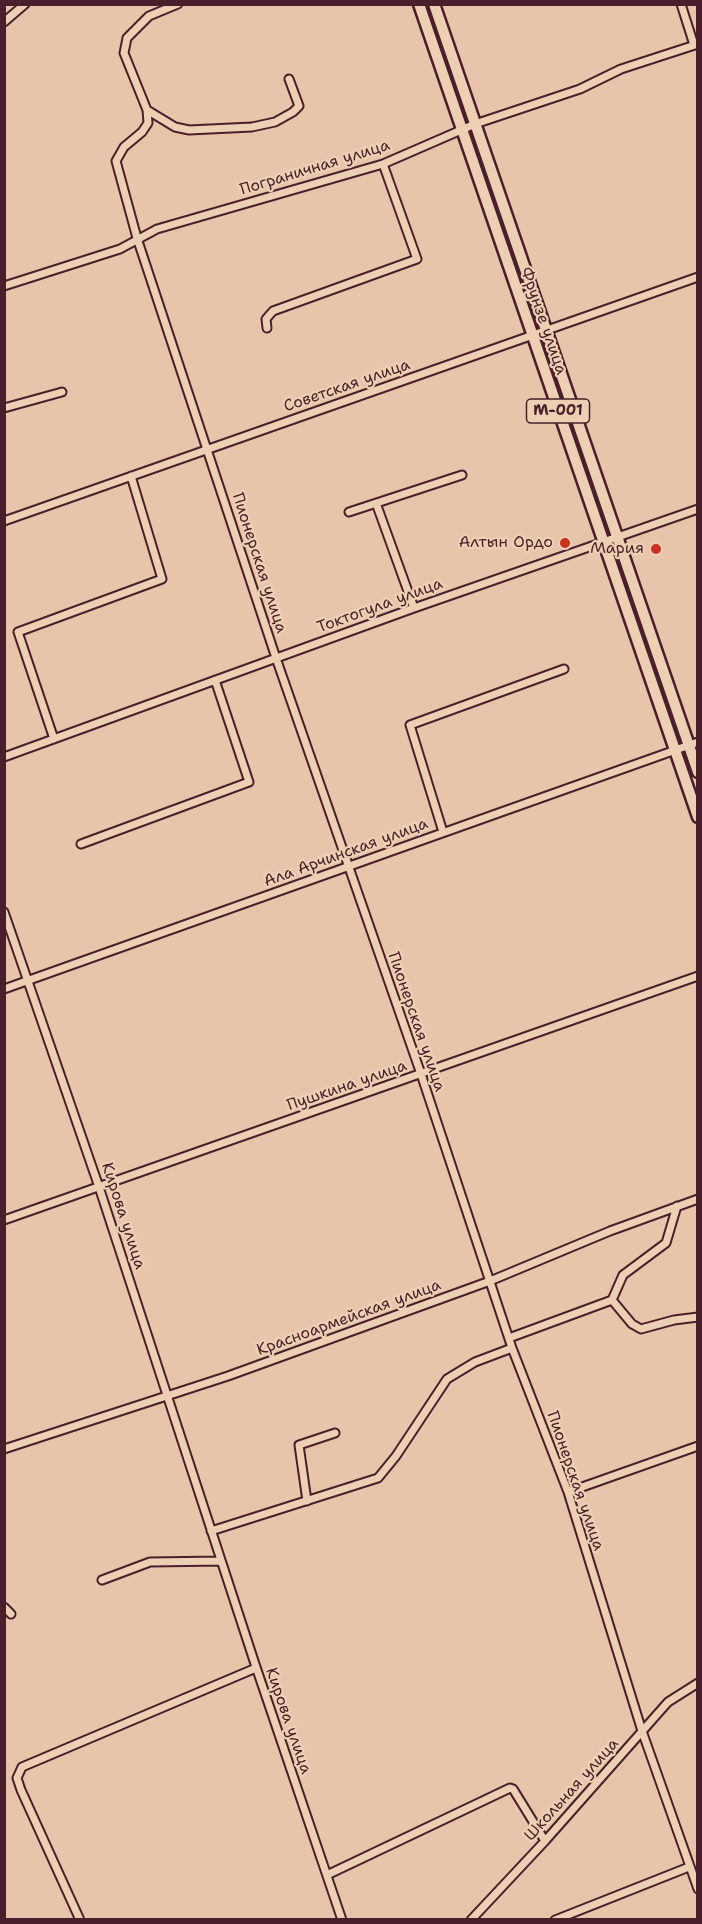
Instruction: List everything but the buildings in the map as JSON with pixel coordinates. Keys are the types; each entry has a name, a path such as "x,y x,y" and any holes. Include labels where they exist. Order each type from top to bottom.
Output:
{"main road":[{"name":"Фрунзе улица","path":"419,4 698,818"},
{"name":"Фрунзе улица","path":"434,4 617,538 693,743 698,772"}],"street":[{"path":"4,22 26,4"},
{"path":"178,4 149,16 127,38 124,53 147,110 175,127 189,130 252,127 275,122 293,112 298,106 289,79"},
{"path":"681,4 696,44"},
{"name":"Пограничная улица","path":"4,286 120,249 157,229 383,164 475,124 580,89 621,69 696,44"},
{"name":"Пионерская улица","path":"147,110 148,123 142,132 124,147 116,161 137,238 276,658 421,1074 512,1348 568,1492 642,1731 698,1889"},
{"path":"267,328 266,319 273,311 417,259 383,164"},
{"name":"Советская улица","path":"4,520 698,278"},
{"path":"4,408 62,392"},
{"path":"349,512 462,475"},
{"path":"54,739 18,632 162,579 131,476"},
{"path":"376,503 414,608"},
{"name":"Токтогула улица","path":"4,757 414,608 698,509"},
{"path":"443,832 410,725 564,669"},
{"path":"81,844 249,782 215,680"},
{"name":"Ала Арчинская улица","path":"4,989 693,743"},
{"name":"Кирова улица","path":"4,912 99,1187 256,1668 342,1920"},
{"name":"Пушкина улица","path":"4,1220 698,976"},
{"name":"Красноармейская улица","path":"4,1449 228,1376 490,1281 698,1199"},
{"path":"509,1338 612,1300 623,1275 666,1243 677,1206"},
{"path":"612,1300 632,1324 641,1329 674,1320 698,1317"},
{"path":"211,1531 378,1478 396,1456 447,1379 475,1362 512,1348"},
{"path":"307,1501 299,1445 335,1433"},
{"path":"568,1492 698,1446"},
{"path":"102,1580 150,1562 221,1561"},
{"path":"4,1606 11,1614"},
{"path":"80,1920 21,1790 17,1778 22,1767 256,1668"},
{"name":"Школьная улица","path":"471,1920 668,1702 698,1683"},
{"path":"327,1875 510,1788 513,1788 545,1840"},
{"path":"555,1920 690,1867"}],"place":[{"name":"Алтын Ордо","path":"565,543"},
{"name":"Мария","path":"656,549"}]}
